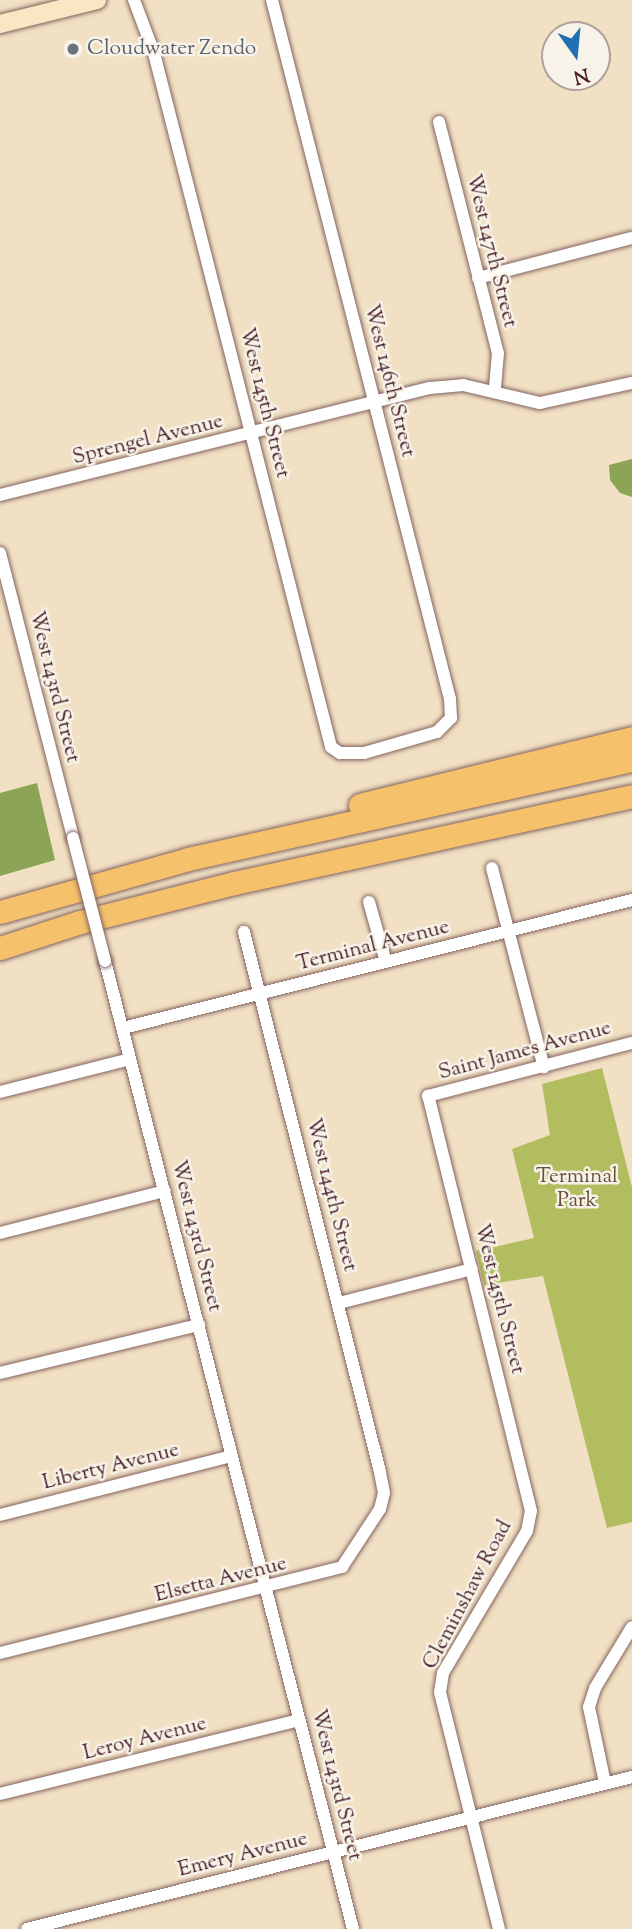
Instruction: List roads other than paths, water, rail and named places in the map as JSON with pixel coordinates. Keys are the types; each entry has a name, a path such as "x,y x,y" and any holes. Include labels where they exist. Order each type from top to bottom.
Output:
{"highway":[{"path":"0,912 188,859 326,814 632,738"},
{"path":"188,859 632,761"},
{"path":"0,948 80,922 632,796"},
{"path":"80,922 209,902 632,810"}],"street":[{"path":"0,24 97,0"},
{"name":"West 145th Street","path":"134,0 154,53 331,747 340,753 364,753 402,743"},
{"name":"West 146th Street","path":"272,0 450,699 446,726 402,743"},
{"name":"West 147th Street","path":"439,122 498,353 495,391"},
{"path":"478,278 632,238"},
{"name":"Sprengel Avenue","path":"0,495 253,434 430,387 463,385 540,403 632,383"},
{"name":"West 143rd Street","path":"0,553 353,1929"},
{"path":"492,868 544,1068"},
{"name":"Terminal Avenue","path":"123,1028 632,900"},
{"path":"369,902 386,962"},
{"name":"West 144th Street","path":"244,932 379,1468"},
{"name":"Saint James Avenue","path":"428,1097 632,1043"},
{"path":"0,1092 130,1059"},
{"name":"West 145th Street","path":"428,1097 531,1511"},
{"path":"0,1233 165,1191"},
{"path":"339,1303 472,1269"},
{"path":"0,1374 199,1325"},
{"name":"Liberty Avenue","path":"0,1515 232,1456"},
{"name":"Elsetta Avenue","path":"0,1653 266,1589 342,1567 380,1509 384,1493 379,1468"},
{"name":"Cleminshaw Road","path":"470,1818 440,1692 443,1673 527,1531 531,1511"},
{"path":"605,1783 589,1707 595,1688 632,1627"},
{"name":"Leroy Avenue","path":"0,1794 299,1720"},
{"name":"Emery Avenue","path":"27,1929 632,1777"},
{"path":"470,1818 499,1929"}],"place":[{"name":"Cloudwater Zendo","path":"73,49"}],"park label":[{"name":"Terminal Park","path":"577,1189"}]}
